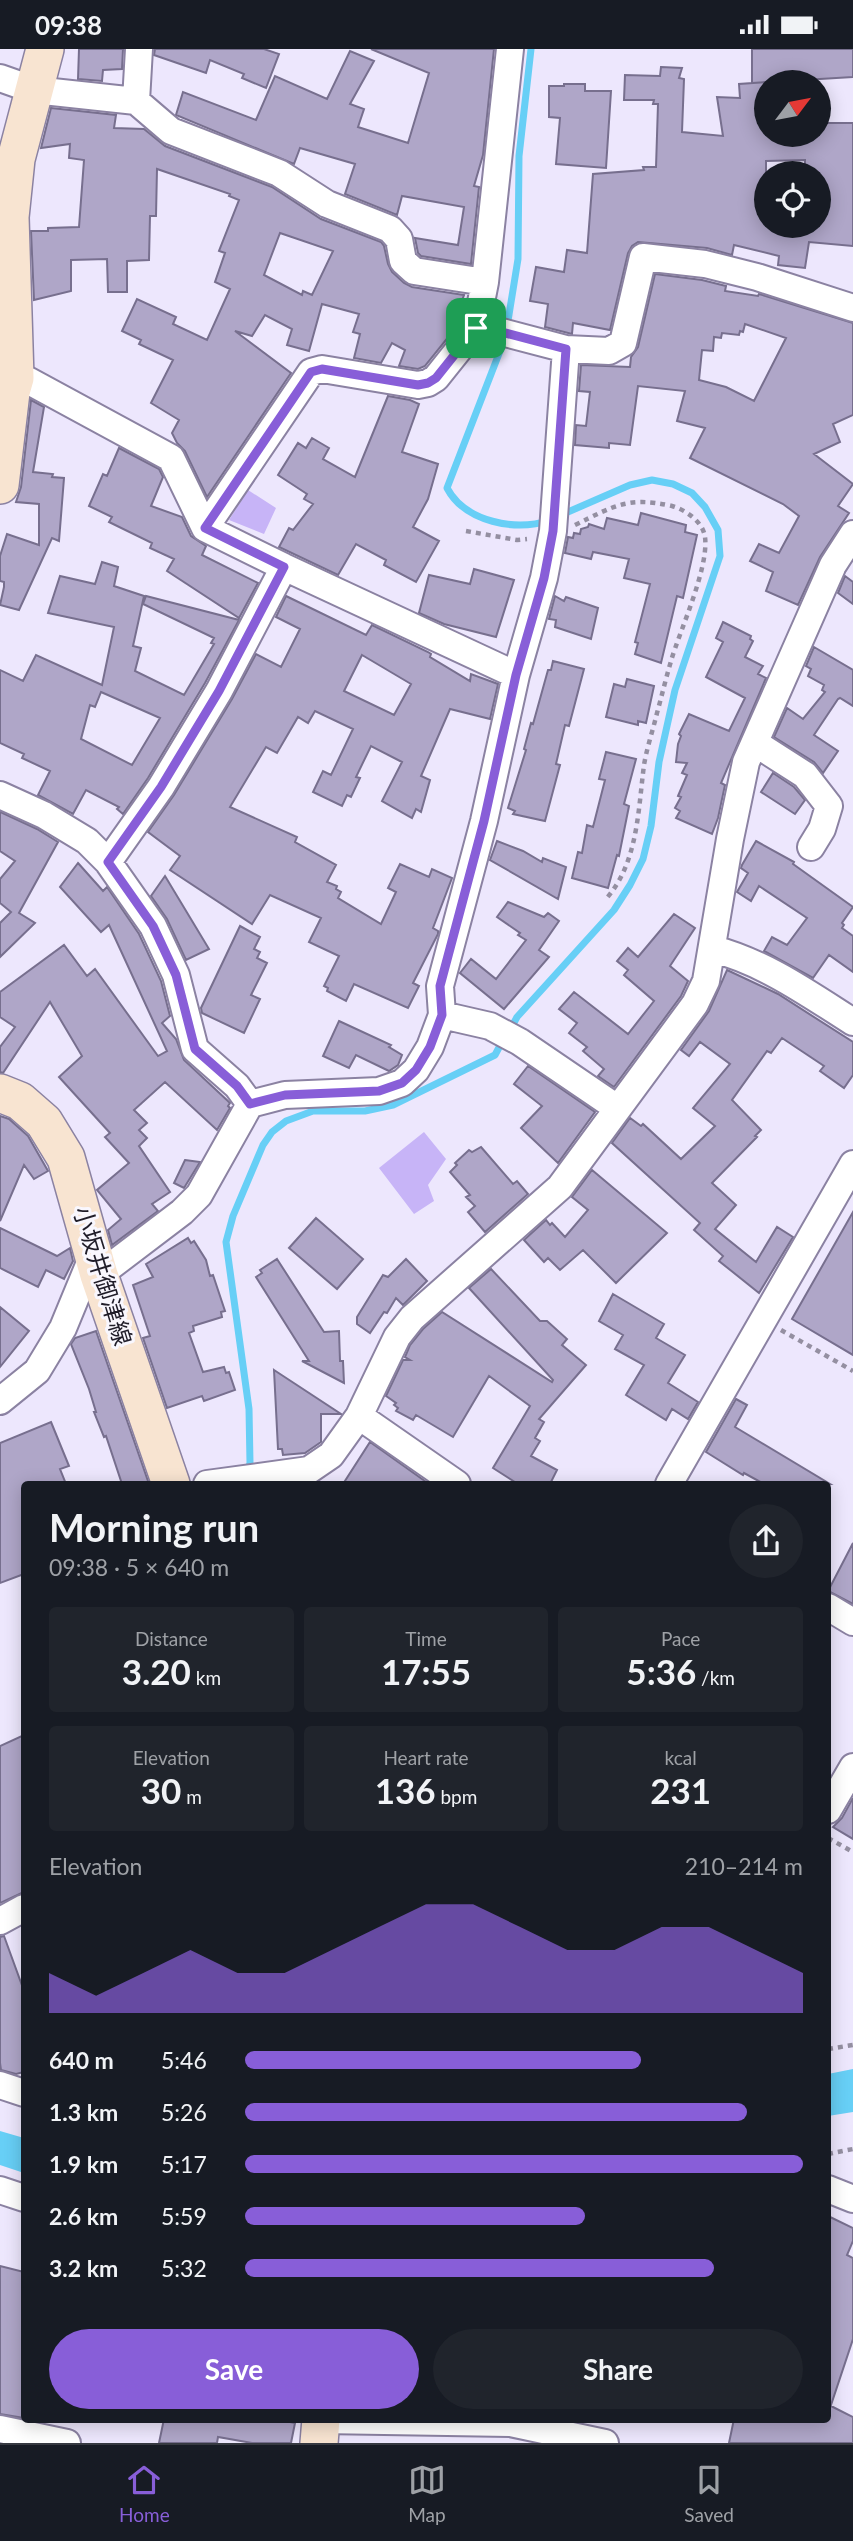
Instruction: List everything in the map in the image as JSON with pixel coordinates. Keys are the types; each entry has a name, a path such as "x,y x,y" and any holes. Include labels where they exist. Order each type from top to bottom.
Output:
{"main road":[{"path":"0,485 9,387 10,217 16,159 45,49"},
{"name":"小坂井御津線","path":"0,1093 20,1101 44,1122 66,1158 96,1264 170,1481"}],"street":[{"path":"135,101 139,49"},
{"path":"205,528 311,372 322,369 418,385 428,383 485,329 485,282 510,49"},
{"path":"0,78 34,90 135,101 171,131 279,173 327,204 390,229 399,239 403,261 414,271 485,282"},
{"path":"485,329 566,349 609,351 622,343 643,257 718,268 757,277 853,308"},
{"path":"0,1401 37,1371 96,1264 182,1212 200,1195 250,1104 285,1095 379,1091 402,1083 416,1070 430,1047 442,1015 440,986 484,821 516,675 544,578 552,525 566,349"},
{"path":"9,387 29,381 171,458 205,528 516,675"},
{"path":"224,1481 309,1469 331,1455 359,1416 397,1337 412,1318 560,1187 695,1004 706,981 713,949 730,839 746,762 833,565 853,534"},
{"path":"108,862 161,787 219,691 284,567"},
{"path":"755,743 805,775 829,806 822,829 811,847"},
{"path":"0,795 44,815 87,841 108,862 153,926 176,975 195,1049 237,1086 250,1104"},
{"path":"713,949 737,955 804,991 853,1022"},
{"path":"442,1015 490,1026 520,1042 617,1108"},
{"path":"671,1481 853,1164"},
{"path":"359,1416 453,1481"},
{"path":"831,1609 853,1622"},
{"path":"831,1805 853,1767"},
{"path":"0,1921 21,1910"},
{"path":"0,2085 21,2092"},
{"path":"0,2190 21,2197"},
{"path":"831,2190 853,2199"},
{"path":"320,2427 510,2423 605,2443"},
{"path":"0,2429 67,2443"}],"path":[{"path":"466,531 517,540 552,525 621,503 640,501 681,509 698,522 705,536 704,555 688,613 671,660 645,763 642,797 632,848 622,877 605,900"},
{"path":"764,1321 853,1371"},
{"path":"831,1840 853,1852"},
{"path":"831,2049 853,2045"},
{"path":"831,2153 853,2149"}],"shaded area":[{"path":"248,490 276,508 264,534 229,520"},
{"path":"424,1132 446,1159 428,1185 434,1201 414,1214 379,1168"}],"water":[{"path":"853,2069 853,2112 831,2116 831,2073"},
{"path":"0,2131 21,2137 21,2172 0,2165"}],"building":[{"path":"79,49 123,49 122,69 103,70 102,81 78,79"},
{"path":"155,49 264,49 279,54 266,88 242,78 244,74 210,60 206,73 154,55"},
{"path":"371,49 494,49 483,155 474,186 479,187 471,264 421,256 415,238 458,245 464,207 402,196 397,215 345,194 355,164 300,148 294,164 176,115 183,92 256,120 275,76 327,99 350,51 374,61 350,104 364,109 358,127 408,143 429,73"},
{"path":"752,49 853,49 853,77 831,78 831,70 754,70 752,83"},
{"path":"661,67 682,68 679,78 684,79 682,132 723,136 717,97 740,98 739,84 754,83 754,147 831,147 831,123 853,123 853,246 809,242 805,268 778,265 779,256 734,245 732,255 707,248 638,242 628,253 610,330 573,323 572,334 545,327 548,304 530,301 536,267 564,272 567,250 587,253 593,174 656,167 658,104 653,104 654,100 624,100 625,75 660,76"},
{"path":"585,84 585,91 611,91 606,168 556,164 560,118 549,117 549,86"},
{"path":"51,108 116,115 114,128 144,129 165,146 272,187 321,219 381,242 392,272 404,283 412,287 464,295 452,329 454,330 425,366 418,369 399,366 405,350 392,343 381,363 354,358 360,334 353,332 359,314 322,304 309,351 287,345 292,329 265,315 252,336 235,331 291,373 207,497 185,451 172,433 179,420 151,403 173,360 139,344 141,340 122,331 137,299 176,317 173,324 207,340 230,289 215,282 225,253 219,251 239,200 229,196 230,194 157,169 156,216 150,216 149,260 127,261 127,292 108,292 107,259 71,260 71,291 34,300 31,231 79,227 84,160 69,158 70,144 41,148","holes":["280,233 333,251 312,295 303,291 302,295 264,275"]},
{"path":"655,274 702,280 726,286 725,291 759,294 853,323 853,415 833,424 840,442 814,454 853,484 838,506 849,513 820,557 798,605 766,591 773,572 750,561 759,544 779,553 799,516 783,504 690,458 705,428 677,421 685,391 638,386 630,445 609,443 609,448 575,445 576,425 586,426 590,392 579,391 581,365 630,367 631,357 638,347","holes":["745,324 786,338 754,401 726,387 699,380 702,350 713,351 714,337 721,338 722,333 739,335"]},
{"path":"388,396 419,404 402,452 438,464 428,499 413,527 439,541 416,582 384,565 386,560 356,544 338,575 279,547 289,528 293,530 313,504 304,499 307,494 278,475 298,443 306,448 312,438 329,448 323,459 355,477"},
{"path":"31,400 44,407 33,472 64,478 59,541 52,538 19,610 0,605 4,582 0,581 0,556 7,534 39,545 39,504 16,502 21,487"},
{"path":"119,448 159,469 163,477 151,506 182,517 191,536 206,546 202,555 258,583 239,618 167,571 174,559 150,548 152,543 109,522 112,517 89,506 103,474 107,476"},
{"path":"641,513 686,525 685,532 697,535 683,598 677,596 661,663 635,654 638,643 635,642 650,584 624,578 629,559 593,552 591,559 565,553 568,537 573,538 574,533 580,534 581,529 589,524 604,529 607,518 638,525"},
{"path":"102,562 118,567 114,586 144,596 133,646 141,648 135,671 184,695 214,644 211,643 214,638 143,604 146,596 239,620 205,683 123,814 117,809 119,807 86,790 73,814 38,795 50,771 22,758 24,754 0,743 0,670 23,681 36,655 102,685 114,627 48,613 60,576 95,584","holes":["101,692 160,718 132,765 81,739 90,705 95,707"]},
{"path":"474,569 514,580 496,637 444,624 419,613 429,575 470,584"},
{"path":"845,576 853,582 853,604 838,593"},
{"path":"286,596 366,635 372,625 428,652 430,657 470,681 471,674 498,684 490,719 450,709 421,776 430,780 421,812 416,809 412,818 382,801 402,762 371,746 356,777 360,778 351,797 347,795 342,806 313,792 323,771 331,775 353,729 315,711 308,723 298,717 277,753 266,747 230,807 297,837 295,842 336,865 327,882 337,886 336,889 341,892 338,898 381,924 396,892 388,888 400,864 429,877 432,869 452,878 433,928 438,934 413,983 419,986 408,1008 354,984 346,1001 327,991 328,988 324,986 339,956 309,942 321,918 270,895 252,924 170,870 180,856 148,832 174,795 256,654 281,667 300,629 276,617","holes":["362,655 411,684 394,715 344,691"]},
{"path":"555,596 564,601 566,597 598,608 591,639 555,627 556,620 549,619"},
{"path":"723,622 751,636 753,641 745,657 763,666 758,674 766,678 721,783 725,785 712,834 676,818 680,811 675,808 681,797 678,796 687,775 682,773 687,763 676,762 681,736 679,734 689,714 729,731 745,698 706,677 723,642 716,638"},
{"path":"814,647 853,670 853,706 838,699 814,735 838,751 823,773 814,762 774,737 787,708 803,719 825,692 822,690 824,685 808,676 811,669 806,666"},
{"path":"553,661 584,669 569,726 565,725 556,764 560,765 545,821 513,814 515,811 508,808 526,750 524,749 531,723 533,724"},
{"path":"627,679 654,686 646,723 638,721 638,725 606,717 614,684 625,687"},
{"path":"606,752 636,759 624,804 629,806 619,856 617,855 608,888 572,878 578,852 582,853 587,825 593,827 605,780 599,779"},
{"path":"773,773 794,787 805,800 795,814 761,792"},
{"path":"0,812 58,842 19,913 35,923 0,957 0,923 11,912 0,903 0,879 15,861 0,851"},
{"path":"497,841 542,862 543,858 566,867 558,899 490,860"},
{"path":"756,841 794,862 793,864 853,907 842,923 842,928 853,936 853,972 829,955 813,978 764,951 772,937 787,945 807,918 759,886 751,901 737,892 748,873 741,868 742,865"},
{"path":"78,863 103,891 107,887 139,934 161,981 170,1016 162,1023 176,1039 184,1060 230,1103 230,1108 217,1130 165,1082 134,1110 147,1123 139,1130 147,1138 139,1146 170,1192 152,1204 158,1211 112,1245 108,1230 121,1219 97,1190 129,1163 105,1137 110,1133 59,1077 82,1056 50,1002 3,1073 0,1072 0,1047 15,1027 0,1017 0,992 64,945 87,976 95,969 158,1056 167,1051 109,925 101,932 60,887"},
{"path":"165,876 209,949 186,960 167,919 151,896"},
{"path":"508,902 544,917 548,913 559,921 539,950 549,957 504,1009 460,973 471,959 496,979 526,940 497,917"},
{"path":"674,914 695,928 670,966 688,981 681,996 614,1087 598,1076 604,1069 583,1051 587,1047 569,1033 577,1023 559,1009 574,992 628,1034 654,1001 624,975 628,970 617,961 628,948 638,957"},
{"path":"240,926 260,937 254,949 260,952 257,958 267,963 251,995 260,999 244,1033 202,1013 201,1008"},
{"path":"727,970 778,994 853,1042 853,1075 844,1088 820,1071 824,1066 782,1038 771,1053 767,1051 732,1100 761,1130 712,1183 736,1205 715,1229 756,1262 777,1227 793,1237 759,1293 719,1261 723,1256 694,1230 700,1223 612,1143 630,1118 641,1126 643,1124 681,1159 715,1126 693,1108 730,1064 700,1042 689,1056 681,1050 709,1011"},
{"path":"339,1021 391,1045 389,1047 402,1055 398,1065 389,1071 356,1055 349,1068 323,1056"},
{"path":"528,1066 595,1112 558,1163 521,1128 542,1106 514,1084"},
{"path":"0,1116 9,1119 28,1136 48,1171 34,1179 24,1165 0,1221"},
{"path":"481,1147 513,1184 517,1181 528,1194 485,1232 468,1212 475,1206 466,1197 470,1195 450,1172 469,1150 472,1152"},
{"path":"185,1160 200,1162 184,1188 174,1183"},
{"path":"592,1170 667,1233 616,1283 583,1250 560,1270 548,1258 544,1262 524,1240 546,1220 565,1237 588,1210 572,1197"},
{"path":"853,1212 853,1355 792,1319"},
{"path":"316,1218 363,1259 337,1289 289,1248"},
{"path":"0,1228 57,1256 70,1248 73,1261 64,1279 46,1270 38,1287 0,1268"},
{"path":"188,1238 191,1243 194,1241 206,1260 225,1311 221,1312 222,1317 193,1326 194,1331 189,1333 203,1372 224,1367 226,1373 229,1372 235,1390 204,1401 202,1396 167,1408 143,1338 150,1336 133,1285 153,1277 146,1264"},
{"path":"277,1259 324,1332 339,1331 344,1383 302,1361 309,1361 256,1277 262,1273 260,1270"},
{"path":"406,1259 427,1281 403,1305 396,1298 370,1333 357,1324 357,1317 383,1275 388,1277"},
{"path":"491,1269 540,1321 547,1321 567,1339 562,1345 586,1365 539,1419 544,1422 535,1438 540,1441 531,1456 557,1470 552,1481 513,1481 493,1468 530,1406 489,1376 453,1437 416,1415 413,1420 396,1411 396,1403 386,1396 403,1360 410,1360 405,1357 410,1345 442,1312 552,1382 469,1288"},
{"path":"613,1294 664,1324 656,1338 685,1355 668,1383 698,1402 688,1419 672,1409 666,1420 626,1395 644,1365 615,1349 623,1335 599,1321"},
{"path":"0,1307 29,1331 0,1367"},
{"path":"96,1331 148,1481 121,1481 71,1344 75,1338"},
{"path":"274,1370 341,1414 321,1414 321,1442 305,1453 283,1455 282,1449 278,1449"},
{"path":"736,1399 747,1405 735,1427 825,1481 759,1481 744,1473 743,1475 706,1452"},
{"path":"51,1422 69,1466 60,1469 65,1481 21,1481 21,1575 0,1583 0,1443"},
{"path":"370,1442 425,1481 345,1481"},
{"path":"853,1543 853,1604 831,1593 831,1585"},
{"path":"21,1736 21,1893 0,1903 0,1746"},
{"path":"853,1798 853,1839 833,1827 842,1818"},
{"path":"4,1936 21,1983 21,2073 16,2074 1,2070 0,2063 0,1937"},
{"path":"831,2217 853,2228 853,2241 847,2255 853,2258 853,2339 831,2405"},
{"path":"0,2266 21,2271 21,2418 0,2414"},
{"path":"831,2406 853,2417 853,2443 729,2443 733,2423 831,2423"},
{"path":"163,2423 295,2423 291,2443 252,2443 218,2437 217,2443 159,2443"}],"waterway":[{"path":"507,327 518,259 519,156 531,49"},
{"path":"505,338 447,488 455,500 466,509 492,521 522,525 550,520"},
{"path":"510,1030 517,1017 614,910 643,859 651,826 659,762 675,690 720,556 718,530 705,507 692,493 673,484 652,480 630,485 561,515"},
{"path":"247,1473 250,1463 249,1409 226,1242 233,1216 263,1145 272,1132 286,1121 313,1111 365,1111 393,1105 495,1055 503,1040"}],"route":[{"path":"476,328 494,330 566,349 553,531 544,578 516,675 484,821 440,986 442,1015 430,1047 416,1070 402,1083 379,1091 285,1095 250,1104 237,1086 195,1049 176,975 153,926 108,862 161,787 219,691 284,567 205,528 311,372 322,369 418,385 428,383 436,378 476,328"}]}
